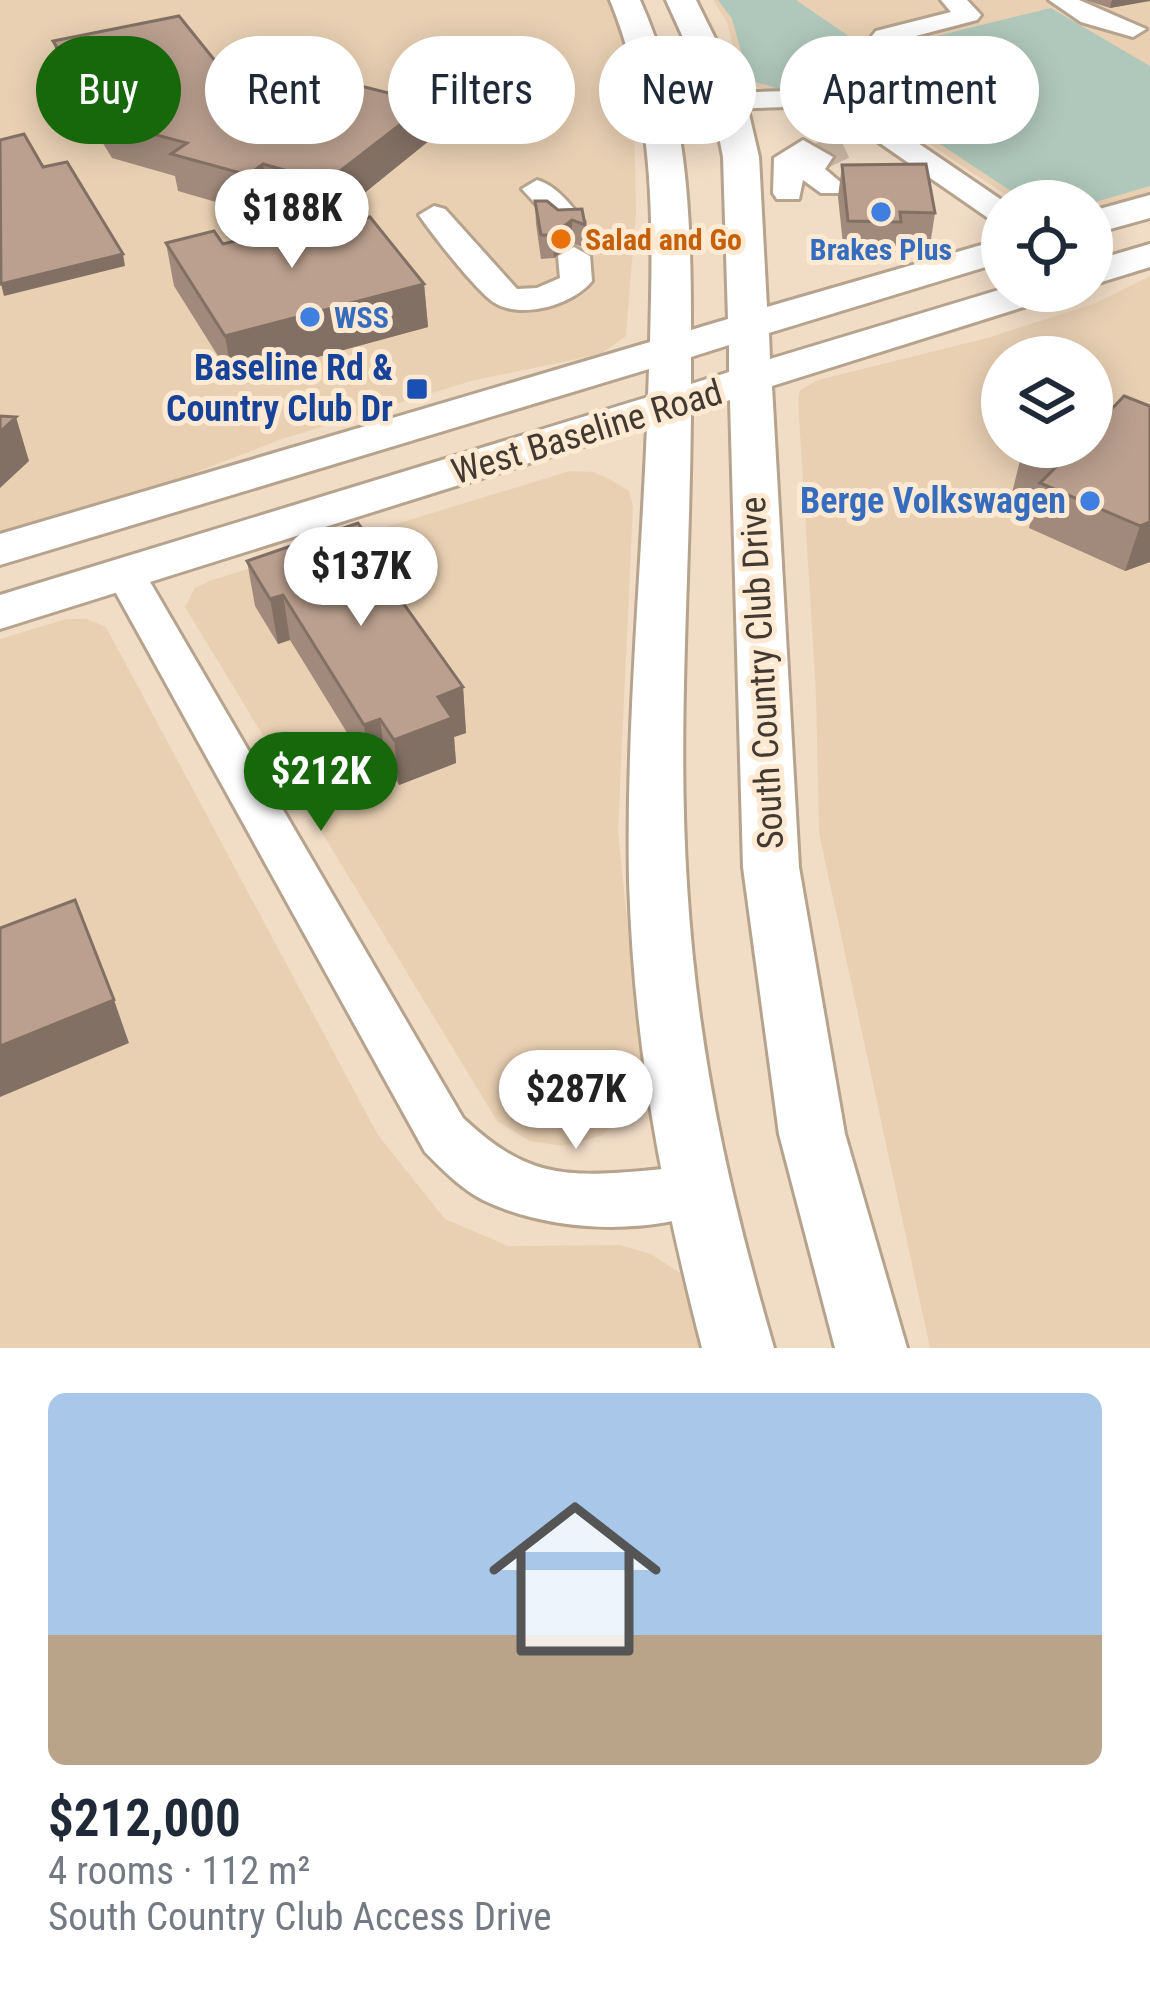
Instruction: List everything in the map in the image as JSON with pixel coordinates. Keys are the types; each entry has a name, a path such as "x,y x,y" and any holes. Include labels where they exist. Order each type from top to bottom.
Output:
{"main road":[{"path":"625,0 650,54 670,154 670,405 657,838 672,1023 695,1191 738,1348"},
{"name":"South Country Club Drive","path":"680,0 697,36"},
{"name":"South Country Club Drive","path":"738,144 772,874 812,1134 871,1348"},
{"path":"1113,217 1150,206"},
{"path":"1113,266 1150,255"},
{"name":"West Baseline Road","path":"0,612 670,405 747,354 981,259"},
{"name":"West Baseline Road","path":"0,550 670,349 747,354 981,303"}],"street":[{"path":"885,36 968,15 953,0"},
{"path":"1060,0 1090,17 1133,28"},
{"path":"788,193 788,158 826,144"},
{"path":"831,187 809,171 836,144"},
{"path":"855,144 981,204"},
{"path":"537,189 569,222"},
{"path":"434,215 506,296 515,300 569,287 576,280 574,256"},
{"path":"126,574 444,1135 480,1169 539,1193 606,1202 695,1191"}],"shaded area":[{"path":"0,0 608,0 620,36 599,36 599,144 635,144 636,212 626,336 601,354 471,381 282,439 186,476 0,531"},
{"path":"713,0 1150,0 1150,193 1113,204 1113,180 984,180 930,144 1039,144 1039,36 780,36 780,91 770,91 756,87 756,36 730,36"},
{"path":"1150,276 1150,1348 930,1348 819,833 800,390 818,380 981,339 981,468 1113,468 1113,336 993,336 1068,312 1113,312 1113,294"},
{"path":"570,471 594,472 613,481 629,491 633,506 618,831 642,1070 635,1105 601,1136 562,1146 530,1141 497,1121 185,607 195,588 212,580"},
{"path":"66,619 87,619 106,627 378,1135 445,1219 508,1246 620,1245 651,1254 680,1273 701,1348 0,1348 0,639"}],"green space":[{"path":"718,0 796,0 849,36 780,36 780,88 776,88 756,82 756,36 737,36 732,19"},
{"path":"1051,8 1150,66 1150,186 1113,197 1113,180 994,180 940,144 1039,144 1039,36 937,36"}],"building":[{"path":"179,16 205,48 205,144 364,144 364,87 388,93 388,134 326,182 263,164 248,175 171,154 187,143 181,141 181,36 78,36"},
{"path":"24,134 43,167 67,162 123,254 1,284 0,140"},
{"path":"926,164 935,213 900,212 901,222 848,221 842,165"},
{"path":"535,201 547,201 558,210 582,209 585,225 572,220 553,235 541,235"},
{"path":"355,211 361,219 370,217 424,284 225,336 166,243 214,231 223,244"},
{"path":"1124,396 1150,406 1150,522 1140,526 1040,483 1055,468 1113,468 1113,408"},
{"path":"0,416 16,417 0,432"},
{"path":"358,523 385,562 376,565 463,687 438,697 452,718 394,740 380,719 364,725 283,595 270,599 247,561"},
{"path":"75,900 114,1000 0,1046 0,928"}],"tunnel":[{"path":"819,157 847,144"}],"place":[{"name":"Brakes Plus","path":"881,212"},
{"name":"Salad and Go","path":"561,239"},
{"name":"WSS","path":"310,317"},
{"name":"Baseline Rd & Country Club Dr","path":"417,389"},
{"name":"Berge Volkswagen","path":"1090,501"}]}
